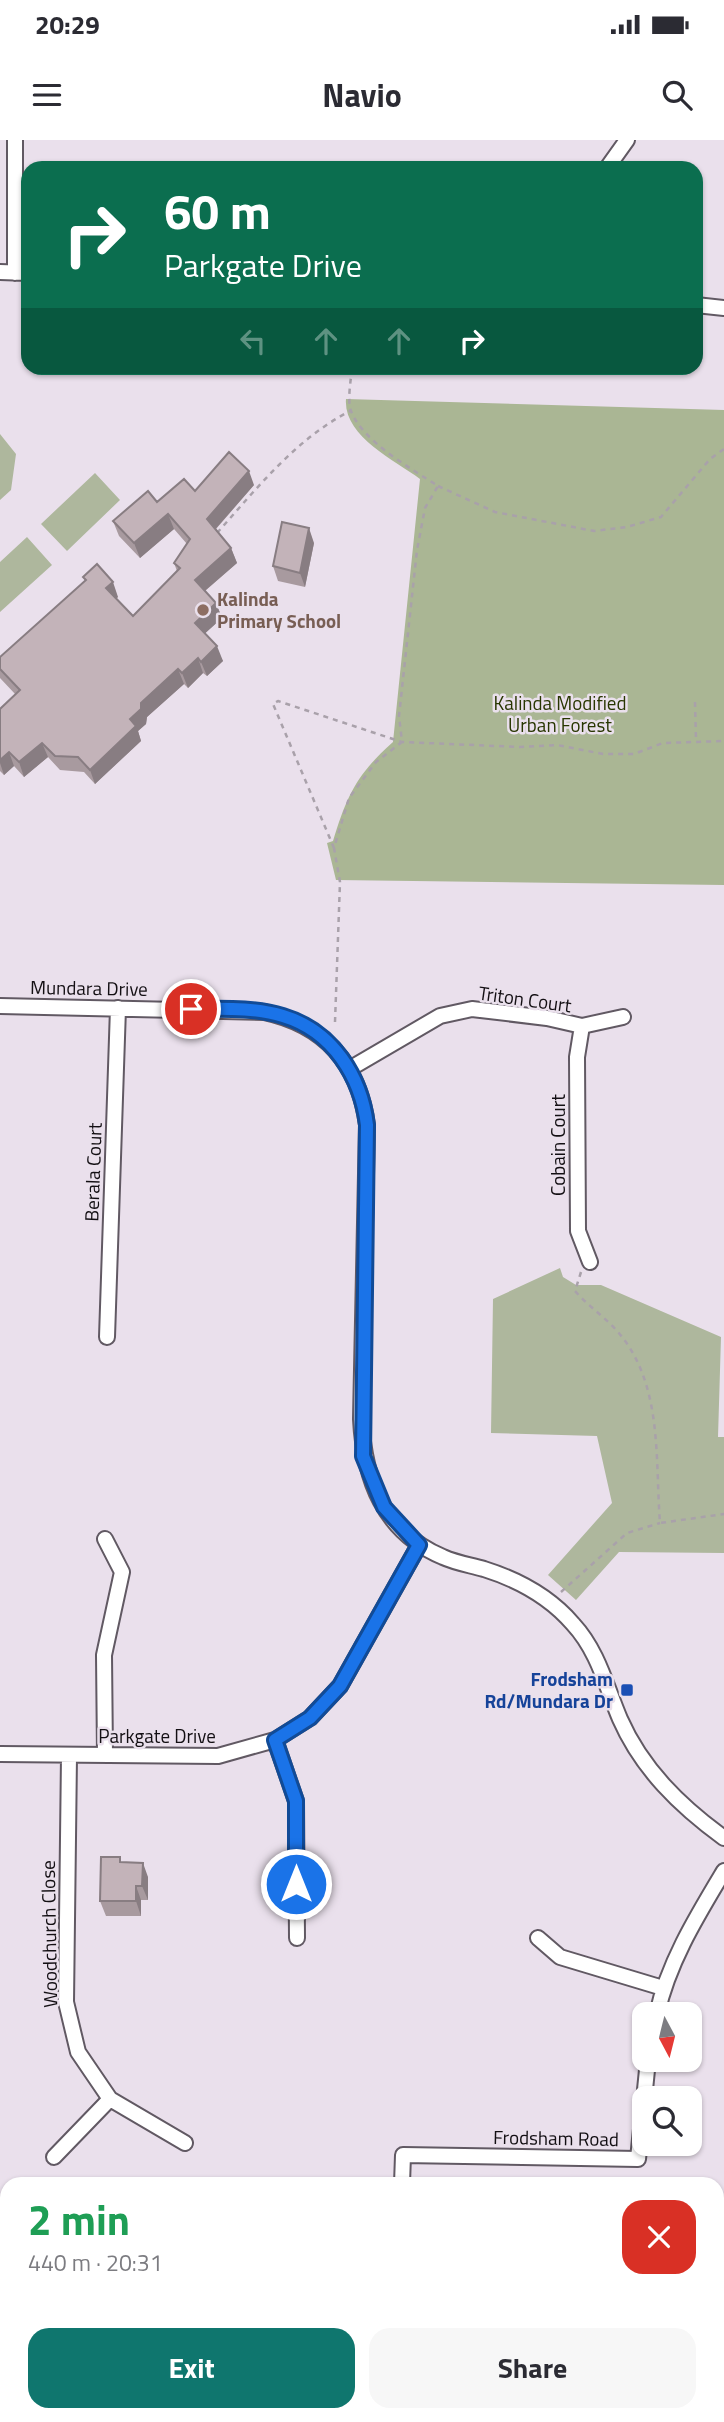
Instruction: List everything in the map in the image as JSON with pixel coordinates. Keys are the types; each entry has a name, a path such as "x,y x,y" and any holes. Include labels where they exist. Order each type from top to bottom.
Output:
{"street":[{"path":"14,273 15,140"},
{"path":"612,161 627,140"},
{"path":"703,306 724,308"},
{"name":"Mundara Drive","path":"0,1006 240,1009 286,1016 314,1032 351,1068 364,1099 367,1125 363,1456 384,1507 419,1545 444,1558 513,1579 551,1601 587,1642 597,1659 621,1721 655,1776 698,1819 724,1838"},
{"name":"Berala Court","path":"107,1337 118,1008"},
{"name":"Triton Court","path":"351,1068 440,1016 472,1009 547,1018 582,1026 623,1017"},
{"name":"Cobain Court","path":"582,1026 577,1057 578,1231 590,1262"},
{"path":"105,1539 122,1572 104,1655 105,1755"},
{"name":"Parkgate Drive","path":"0,1754 218,1756 275,1740 310,1718 340,1686 419,1545"},
{"path":"275,1740 296,1801 297,1938"},
{"name":"Woodchurch Close","path":"69,1756 66,2002 78,2052 110,2099 185,2143"},
{"path":"660,2002 663,1988 696,1919 724,1871"},
{"path":"538,1938 560,1957 663,1988"},
{"name":"Frodsham Road","path":"402,2177 403,2155 638,2159 647,2072"},
{"path":"54,2157 110,2099"}],"path":[{"path":"352,375 350,411 371,438 438,486 495,512 594,531 627,527 661,517 710,459 724,449"},
{"path":"213,537 292,451 313,433 350,411"},
{"path":"402,742 399,716 417,550 425,508 438,486"},
{"path":"335,1023 340,882 334,848 273,704 278,701 402,742 520,747 557,745 603,754 635,754 663,743 724,741"},
{"path":"695,702 696,743"},
{"path":"334,848 349,798 376,762 402,742"},
{"path":"590,1262 578,1276 575,1291 617,1331 629,1347 643,1368 652,1398 660,1523"},
{"path":"551,1601 627,1533 660,1523 724,1514"}],"green space":[{"name":"Kalinda Modified Urban Forest","path":"346,399 724,410 724,885 336,880 327,843 333,841 343,811 362,775 393,742 420,479 361,436 347,412"},
{"path":"0,434 16,454 11,490 0,500"},
{"path":"95,473 120,500 67,551 41,524"},
{"path":"27,537 52,565 0,612 0,562"},
{"path":"560,1268 563,1277 576,1285 601,1285 721,1337 718,1437 724,1437 724,1553 619,1552 576,1600 548,1575 612,1503 597,1436 491,1433 493,1299"}],"building":[{"path":"229,452 249,471 207,519 231,548 195,580 216,603 195,623 217,646 201,662 198,658 182,673 178,669 141,703 141,709 130,719 136,726 90,770 78,757 55,756 42,743 19,762 9,752 0,760 0,709 20,690 0,669 0,657 86,580 83,577 97,564 113,582 106,588 133,616 180,568 174,563 190,539 168,514 134,543 113,521 148,491 157,502 184,479 195,491"},
{"path":"282,522 309,528 300,573 273,566"},
{"path":"101,1857 120,1857 120,1862 143,1863 142,1886 136,1886 136,1901 100,1901"}],"place":[{"name":"Kalinda Primary School","path":"203,610"},
{"name":"Frodsham Rd/Mundara Dr","path":"627,1690"}],"route":[{"path":"191,1009 240,1009 286,1016 314,1032 334,1048 351,1068 364,1099 367,1125 363,1456 372,1484 384,1507 400,1528 419,1545 340,1686 310,1718 275,1740 296,1801 296,1884"}]}
